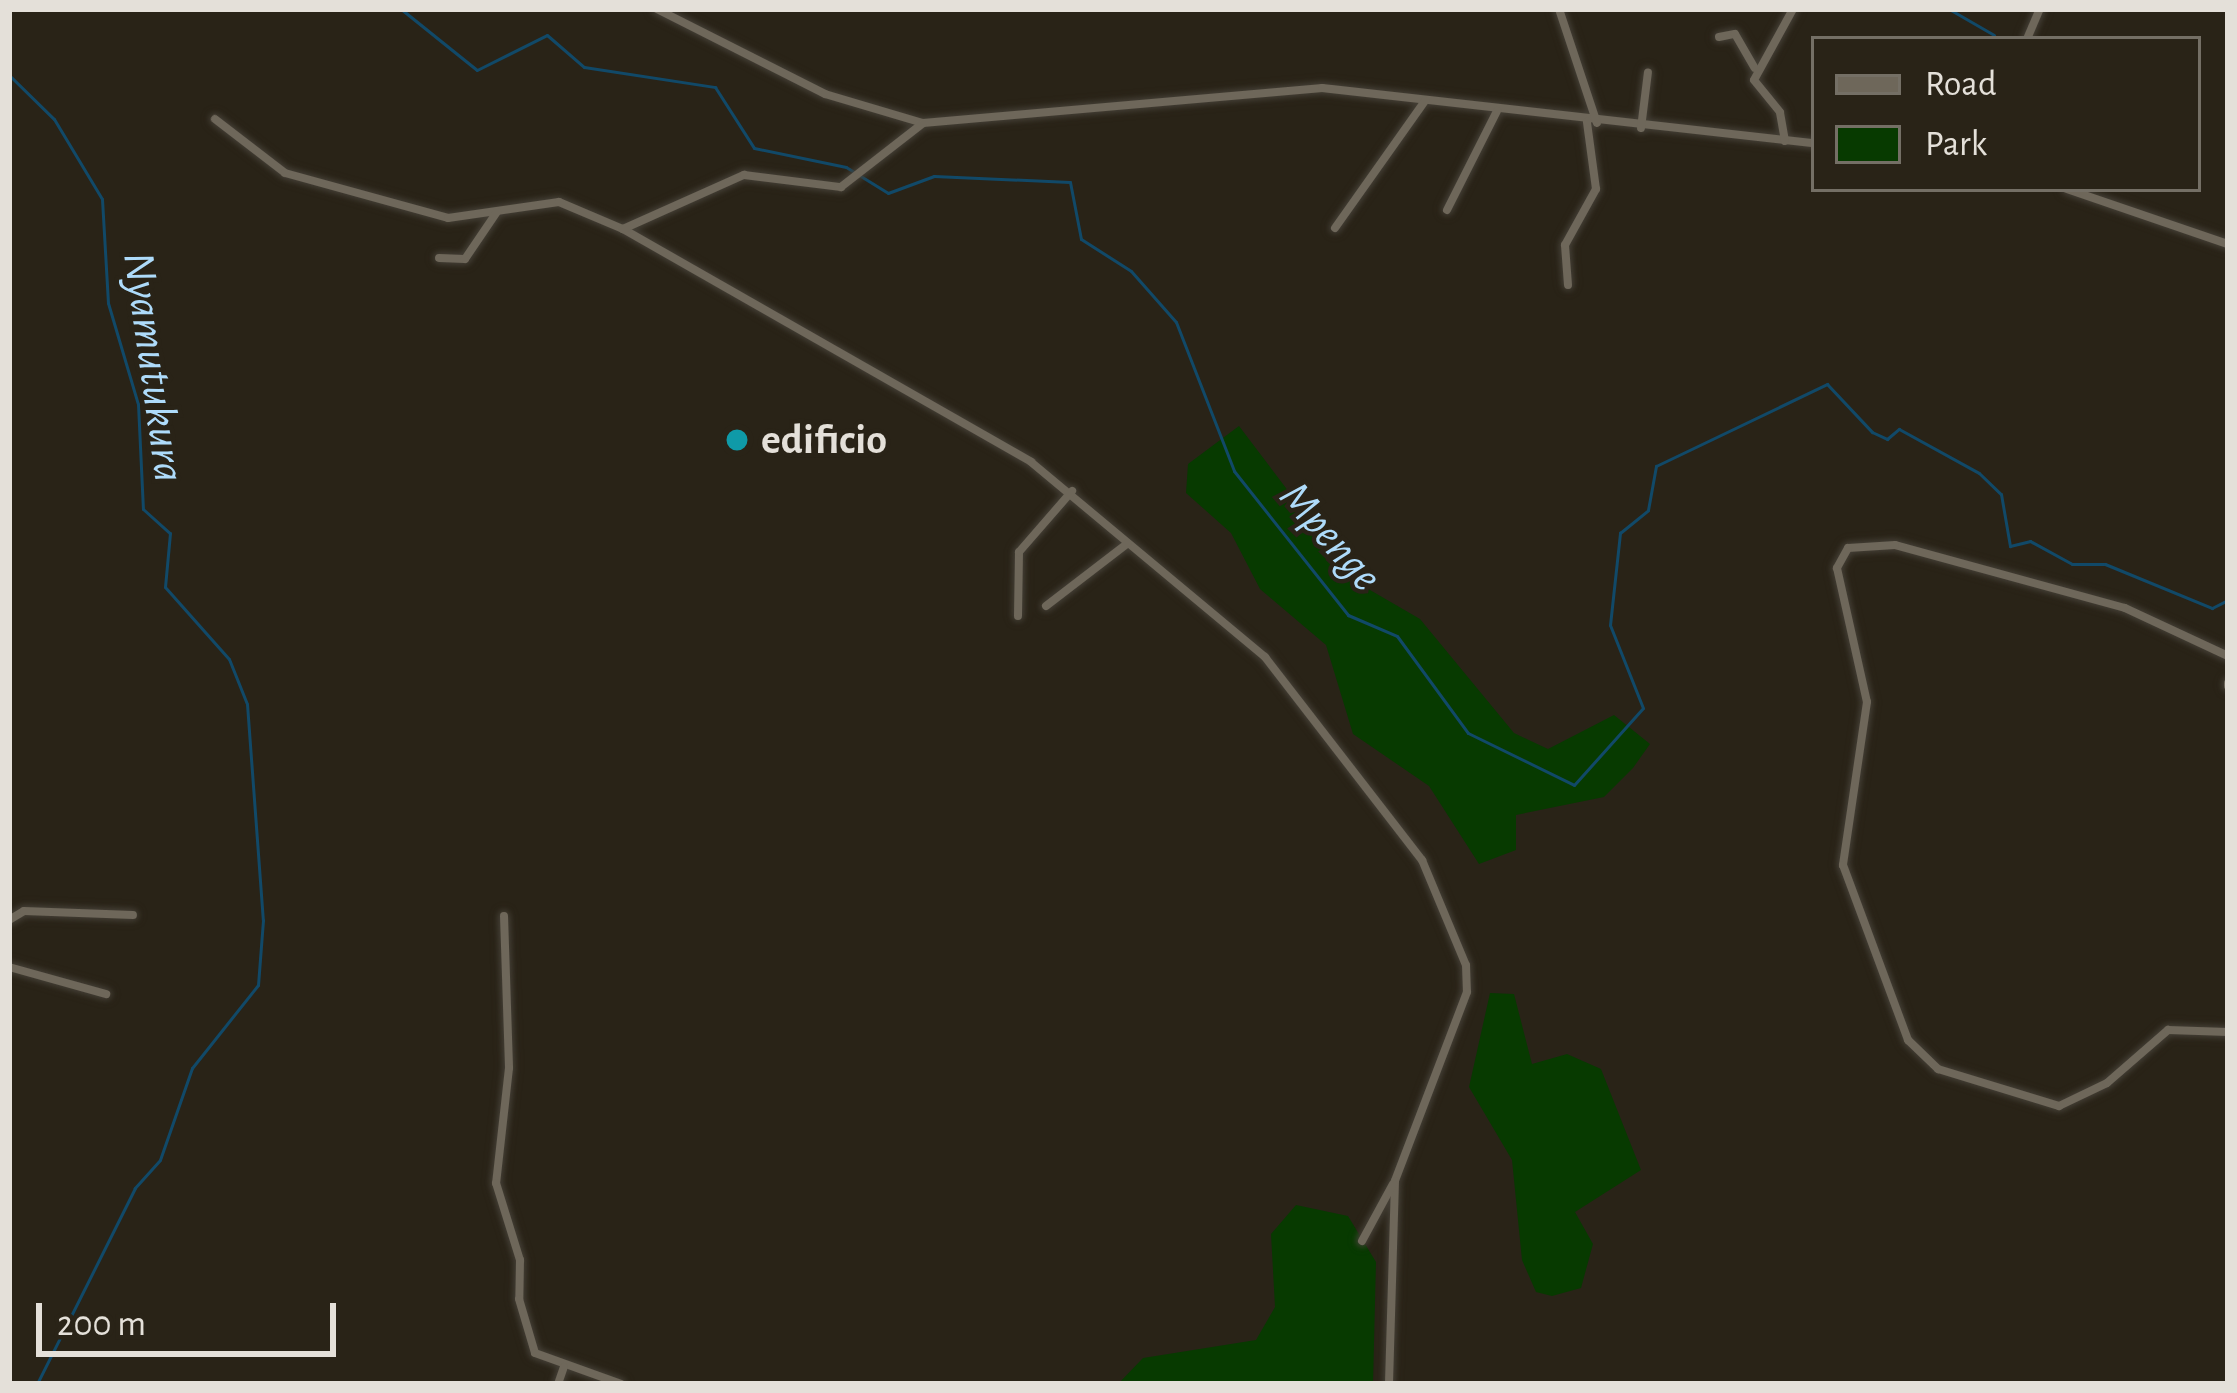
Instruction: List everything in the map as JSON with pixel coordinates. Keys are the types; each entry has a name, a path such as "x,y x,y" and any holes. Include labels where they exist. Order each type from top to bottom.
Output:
{"street":[{"path":"656,9 855,107 923,123 1295,88 1811,143"},
{"path":"1559,9 1592,122 1595,189 1565,245 1568,285"},
{"path":"1755,68 1793,9"},
{"path":"1719,37 1735,34 1755,68 1785,141"},
{"path":"1641,128 1648,72"},
{"path":"1335,228 1425,101"},
{"path":"1447,210 1496,111"},
{"path":"215,119 285,172 448,218 559,202 623,229 1072,491 1265,657 1422,860 1467,992 1395,1181 1363,1241"},
{"path":"623,229 744,175 841,187 923,123"},
{"path":"2076,192 2228,244"},
{"path":"439,258 465,260 498,211"},
{"path":"1018,616 1019,552 1072,491"},
{"path":"1046,606 1129,543"},
{"path":"2228,656 2125,608 1895,545 1848,548 1837,568 1867,702 1843,865 1908,1040 1937,1069 2059,1106 2108,1083 2168,1030 2228,1032"},
{"path":"9,920 24,911 133,915"},
{"path":"504,916 509,1069 496,1183 535,1353 621,1384"},
{"path":"9,967 106,994"},
{"path":"1389,1384 1395,1181"},
{"path":"558,1384 564,1367"}],"green space":[{"path":"1239,426 1358,583 1420,619 1514,733 1548,749 1614,715 1650,744 1633,768 1604,797 1516,815 1516,850 1479,864 1429,786 1353,734 1326,645 1260,589 1231,533 1186,493 1188,464"},
{"path":"1490,993 1514,994 1532,1064 1567,1054 1601,1069 1641,1170 1575,1212 1593,1244 1581,1288 1552,1296 1536,1292 1522,1260 1512,1160 1469,1087"},
{"path":"1296,1205 1348,1216 1376,1262 1373,1384 1118,1384 1143,1358 1256,1340 1275,1307 1271,1234"}],"waterway":[{"name":"Mpenge","path":"401,9 477,70 547,35 584,67 715,87 754,148 846,167 888,193 934,176 1070,182 1081,239 1131,271 1176,322 1234,471 1348,615 1397,636 1468,733 1574,785 1643,708 1610,625 1620,533 1648,510 1656,466 1827,384 1872,432 1887,439 1899,429 1979,473 2001,494 2010,546 2030,541 2072,564 2105,564 2212,608 2228,600"},
{"path":"1949,9 1994,35"},
{"name":"Nyamutukura","path":"9,75 54,119 102,199 108,303 138,404 143,509 170,533 165,587 229,659 247,704 263,920 258,985 192,1068 160,1160 135,1188 37,1384"}],"place":[{"name":"edificio","path":"737,440"}]}
